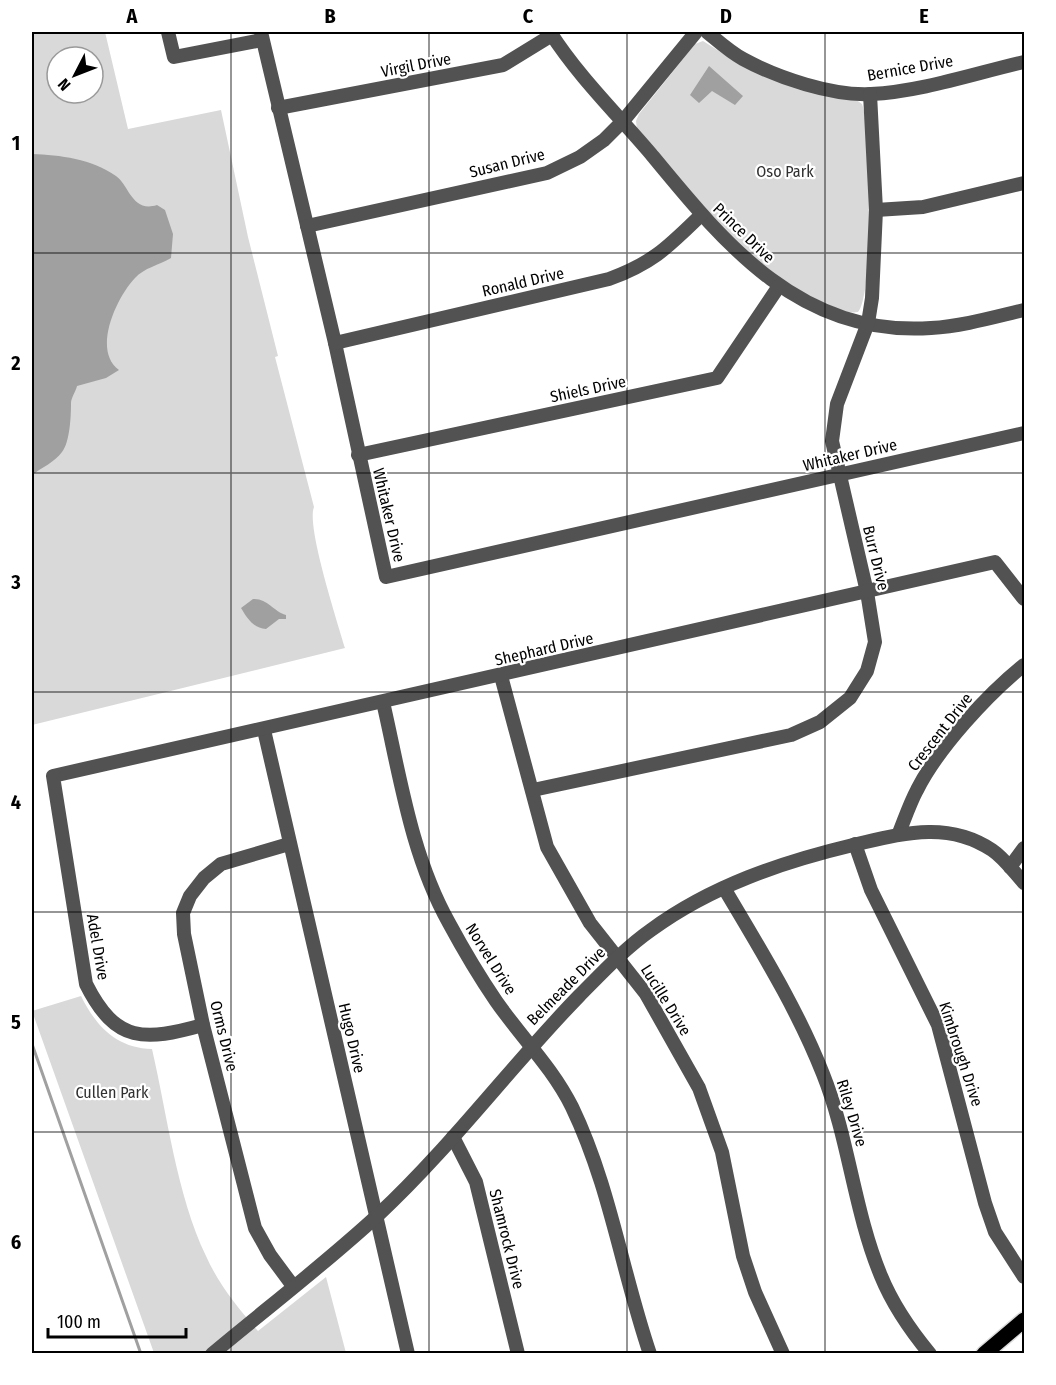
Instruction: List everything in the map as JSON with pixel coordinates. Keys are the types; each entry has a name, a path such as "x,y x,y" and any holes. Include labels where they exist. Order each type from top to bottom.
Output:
{"main road":[{"path":"984,1353 1024,1320"}],"street":[{"name":"Whitaker Drive","path":"168,32 174,57 261,36 307,226 386,577 1024,433"},
{"name":"Susan Drive","path":"307,226 547,173 580,158 623,121 696,32"},
{"name":"Bernice Drive","path":"707,32 742,59 783,76 821,88 870,94 912,88 1024,62"},
{"name":"Prince Drive","path":"551,33 701,215 741,257 779,286 820,309 897,328 960,325 1024,310"},
{"name":"Virgil Drive","path":"278,108 503,65 551,33"},
{"name":"Burr Drive","path":"532,790 790,735 820,722 850,698 867,671 875,642 867,592 832,441 832,423 868,322 876,210 870,94"},
{"path":"876,210 923,207 1024,183"},
{"name":"Ronald Drive","path":"334,343 609,279 639,268 661,255 701,215"},
{"name":"Shiels Drive","path":"358,455 717,378 779,286"},
{"name":"Shephard Drive","path":"53,776 264,730 995,562 1024,599"},
{"name":"Crescent Drive","path":"899,832 917,789 942,754 1002,683 1024,665"},
{"name":"Lucille Drive","path":"501,676 547,847 590,923 646,994 699,1088 722,1152 743,1256 755,1292 783,1353"},
{"name":"Norvel Drive","path":"383,702 415,841 428,880 448,922 496,1002 532,1044 555,1076 589,1143 615,1222 634,1308 650,1353"},
{"name":"Hugo Drive","path":"264,730 408,1353"},
{"name":"Adel Drive","path":"53,776 86,984 98,1008 112,1022 134,1033 162,1036 203,1025"},
{"name":"Belmeade Drive","path":"212,1353 378,1216 453,1137 532,1044 618,957 650,930 685,907 773,867 899,832 937,832 966,836 993,850 1024,883"},
{"name":"Orms Drive","path":"289,844 221,864 204,878 190,896 183,912 184,934 203,1025 255,1228 270,1255 293,1286"},
{"name":"Kimbrough Drive","path":"855,844 871,890 938,1025 985,1203 995,1232 1024,1277"},
{"path":"1010,867 1024,848"},
{"name":"Riley Drive","path":"724,888 783,986 823,1074 843,1137 871,1248 882,1278 930,1353"},
{"name":"Shamrock Drive","path":"453,1137 476,1182 518,1353"}],"green space":[{"path":"32,32 105,32 128,129 221,110 248,237 278,356 275,357 314,507 314,534 318,553 345,648 32,725"},
{"name":"Oso Park","path":"703,41 727,56 855,99 862,104 869,176 869,245 867,276 858,312 846,311 827,304 798,290 771,272 723,229 637,130 636,121 639,114 695,44"},
{"name":"Cullen Park","path":"81,996 93,1017 118,1040 139,1048 152,1049 187,1207 206,1256 229,1296 258,1331 326,1277 346,1353 154,1353 32,1011"}],"shaded area":[{"path":"709,66 743,96 735,105 712,91 699,103 690,95"},
{"path":"32,154 76,159 107,170 120,180 136,202 149,206 157,205 165,210 173,234 171,258 147,269 135,278 114,311 107,338 107,350 111,361 119,370 106,378 77,386 71,401 70,429 65,448 56,459 32,475"},
{"path":"253,599 258,599 286,615 286,619 279,619 266,629 257,627 241,608"}],"waterway":[{"path":"32,1044 141,1354"}]}
